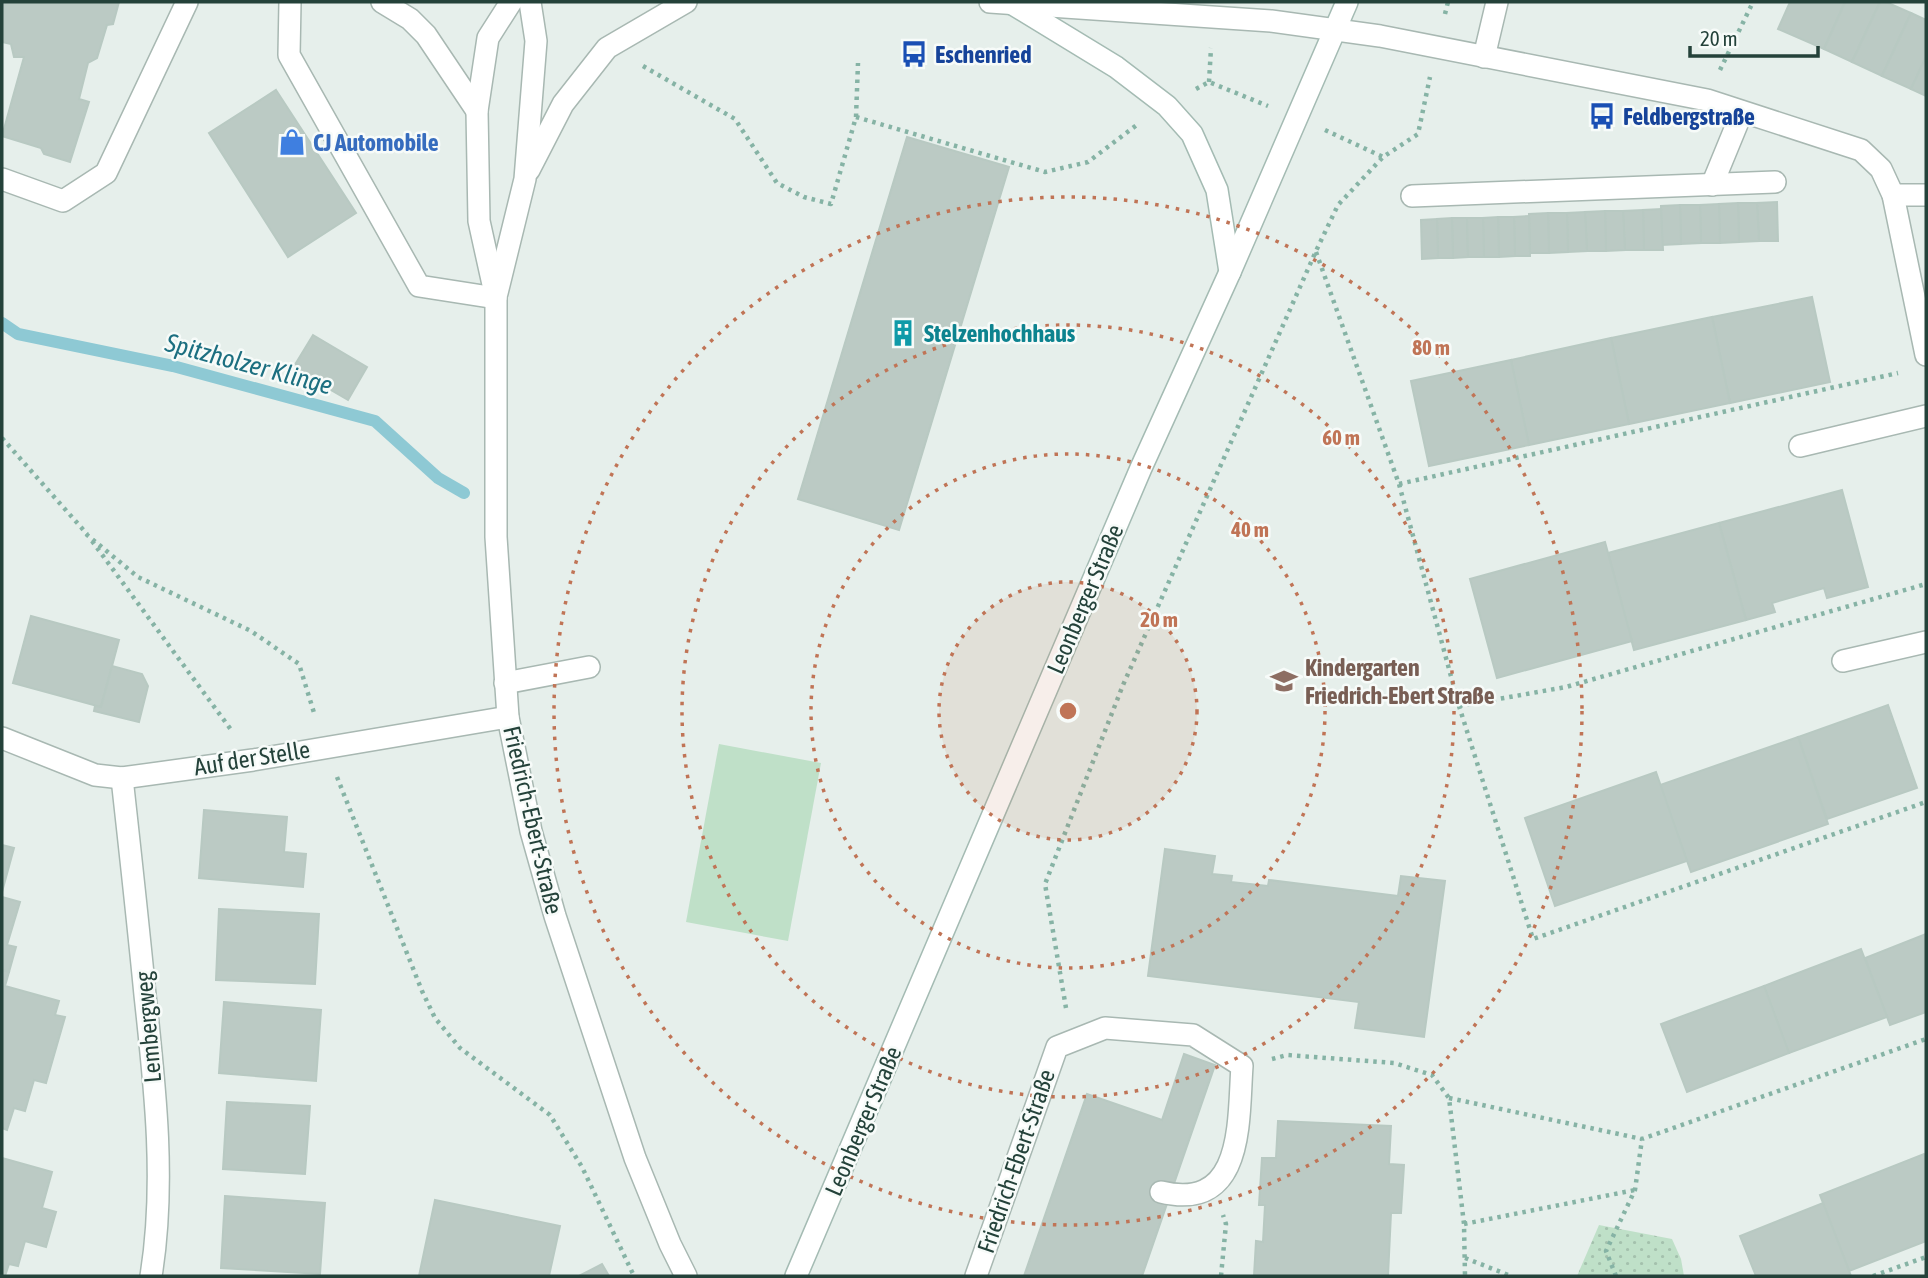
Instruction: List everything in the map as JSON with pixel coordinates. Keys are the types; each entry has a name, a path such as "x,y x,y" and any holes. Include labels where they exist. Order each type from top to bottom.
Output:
{"street":[{"path":"2,179 63,201 106,173 187,2"},
{"path":"289,2 289,55 419,286 496,298"},
{"path":"382,2 410,19 426,36 477,111"},
{"name":"Friedrich-Ebert-Straße","path":"511,2 488,38 477,111 479,221 496,298 496,537 508,716 531,831 555,916 635,1158 686,1276"},
{"name":"Friedrich-Ebert-Straße","path":"496,298 525,178 536,41 530,2"},
{"name":"Friedrich-Ebert-Straße","path":"525,178 563,104 607,48 686,2"},
{"path":"990,2 1223,17 1380,36 1707,100 1861,150 1881,169 1893,195 1926,355"},
{"name":"Leonberger Straße","path":"796,1276 1141,468 1230,272 1347,2"},
{"path":"1484,57 1497,2"},
{"path":"1012,3 1116,66 1167,106 1192,134 1217,190 1230,272"},
{"path":"1712,185 1742,112"},
{"path":"1412,196 1775,182"},
{"path":"1893,195 1926,195"},
{"path":"1800,446 1926,416"},
{"path":"1843,662 1926,642"},
{"path":"505,682 589,667"},
{"name":"Auf der Stelle","path":"2,738 95,775 122,778 253,760 508,716"},
{"name":"Lembergweg","path":"122,778 153,1064 158,1169 151,1276"},
{"name":"Friedrich-Ebert-Straße","path":"976,1276 1057,1047 1105,1028 1193,1035 1242,1066"},
{"path":"1161,1192 1192,1193 1213,1187 1229,1168 1237,1140 1242,1066"}],"path":[{"path":"1072,1041 1045,884 1123,685 1338,205 1382,157 1418,134 1448,2"},
{"path":"1707,100 1753,2"},
{"path":"607,48 735,119 776,183 804,197 831,204 856,117 858,63"},
{"path":"856,117 1045,172 1088,162 1167,106"},
{"path":"1316,251 1399,484 1460,706 1533,939 1926,802"},
{"path":"1399,484 1899,373"},
{"path":"2,438 86,534 253,760"},
{"path":"86,534 138,577 251,631 299,664 325,747 422,992 435,1018 460,1048 550,1115 582,1167 634,1276"},
{"path":"1460,706 1566,687 1926,584"},
{"path":"1449,1098 1642,1139 1926,1039"},
{"path":"1242,1066 1287,1055 1394,1063 1432,1075 1449,1098 1464,1224 1465,1276"},
{"path":"1616,1276 1606,1251 1635,1190 1642,1139"},
{"path":"1213,1187 1226,1224 1221,1276"},
{"path":"1464,1224 1635,1190"},
{"path":"1873,1276 1926,1257"},
{"path":"1465,1258 1511,1276"}],"green space":[{"path":"719,744 821,763 788,941 686,922"},
{"path":"1599,1225 1672,1239 1681,1259 1684,1276 1577,1276"}],"building":[{"path":"2,2 119,2 113,24 107,25 97,58 88,63 79,99 89,102 70,162 44,154 41,148 2,136 24,57 14,57 11,44 2,42"},
{"path":"1790,2 1845,2 1824,49 1778,29"},
{"path":"1845,2 1880,2 1852,62 1824,49"},
{"path":"1880,2 1911,13 1882,76 1852,62"},
{"path":"1911,13 1926,20 1926,57 1911,89 1882,76"},
{"path":"1926,57 1926,96 1911,89"},
{"path":"276,90 356,213 288,257 209,133"},
{"name":"Stelzenhochhaus","path":"907,137 1009,167 899,530 798,499"},
{"path":"1777,202 1778,241 1759,241 1757,203"},
{"path":"1738,203 1757,203 1759,241 1739,242"},
{"path":"1738,203 1739,242 1720,243 1719,204"},
{"path":"1719,204 1720,243 1701,243 1700,205"},
{"path":"1680,205 1700,205 1701,243 1681,244"},
{"path":"1680,205 1681,244 1662,245 1661,206"},
{"path":"1661,209 1663,250 1644,250 1643,210"},
{"path":"1643,210 1644,250 1625,250 1623,211"},
{"path":"1605,211 1623,211 1625,250 1606,251"},
{"path":"1605,211 1606,251 1587,251 1585,212"},
{"path":"1585,212 1587,251 1568,252 1567,213"},
{"path":"1548,213 1567,213 1568,252 1549,253"},
{"path":"1548,213 1549,253 1530,253 1529,214"},
{"path":"1529,216 1530,256 1515,256 1514,217"},
{"path":"1498,217 1514,217 1515,256 1499,257"},
{"path":"1498,217 1499,257 1484,257 1483,218"},
{"path":"1452,218 1467,218 1468,257 1453,258"},
{"path":"1452,218 1453,258 1438,258 1437,219"},
{"path":"1467,218 1483,218 1484,257 1468,257"},
{"path":"1437,219 1438,258 1422,259 1421,220"},
{"path":"1812,297 1830,382 1730,403 1712,317"},
{"path":"1712,317 1730,403 1629,424 1611,338"},
{"path":"313,335 367,367 348,400 293,368"},
{"path":"1611,338 1629,424 1529,445 1511,360"},
{"path":"1511,360 1529,445 1429,466 1411,381"},
{"path":"1842,490 1868,587 1827,598 1824,588 1772,603 1775,612 1746,620 1719,523"},
{"path":"1719,523 1746,620 1634,650 1608,553"},
{"path":"1605,542 1632,641 1497,678 1470,579"},
{"path":"31,616 119,640 101,707 13,683"},
{"path":"112,666 142,674 148,686 139,722 94,711 95,706 101,707"},
{"path":"1888,705 1917,788 1827,819 1798,737"},
{"path":"1798,737 1828,824 1691,872 1660,785"},
{"path":"1656,772 1687,861 1555,906 1525,818"},
{"path":"204,810 287,817 284,852 306,854 303,887 199,878"},
{"path":"2,845 14,848 2,892"},
{"path":"1165,849 1215,856 1212,874 1232,876 1231,882 1268,886 1269,880 1398,896 1401,876 1445,881 1424,1037 1355,1028 1359,1002 1148,976"},
{"path":"2,897 20,902 7,945 16,947 9,972 2,970"},
{"path":"219,909 319,914 315,984 216,980"},
{"path":"1926,934 1926,1012 1890,1025 1865,958"},
{"path":"1861,949 1887,1017 1789,1053 1764,986"},
{"path":"2,970 9,972 5,986 59,1001 55,1015 65,1017 46,1083 34,1080 25,1111 14,1108 7,1130 2,1128"},
{"path":"1764,986 1789,1053 1687,1092 1661,1024"},
{"path":"224,1002 321,1010 316,1081 219,1073"},
{"path":"1184,1054 1215,1065 1142,1276 1024,1276 1087,1094 1162,1120"},
{"path":"227,1102 310,1106 305,1174 223,1169"},
{"path":"1278,1121 1391,1126 1389,1164 1404,1165 1401,1213 1391,1213 1388,1276 1254,1276 1256,1241 1263,1242 1265,1205 1259,1205 1262,1158 1276,1158"},
{"path":"1924,1154 1926,1241 1849,1271 1820,1195"},
{"path":"2,1158 52,1172 42,1208 56,1212 46,1247 25,1241 18,1266 9,1264 5,1276 2,1276"},
{"path":"225,1196 325,1203 320,1274 221,1268"},
{"path":"435,1200 560,1226 549,1276 419,1276"},
{"path":"1823,1203 1851,1276 1756,1276 1740,1236"},
{"path":"602,1264 609,1276 579,1276"}],"waterway":[{"name":"Spitzholzer Klinge","path":"2,323 18,334 173,366 375,421 438,478 464,493"}],"place":[{"name":"Eschenried","path":"914,54"},
{"name":"Feldbergstraße","path":"1602,116"},
{"name":"CJ Automobile","path":"292,142"},
{"name":"Stelzenhochhaus","path":"903,333"},
{"name":"Kindergarten Friedrich-Ebert Straße","path":"1284,681"}]}
